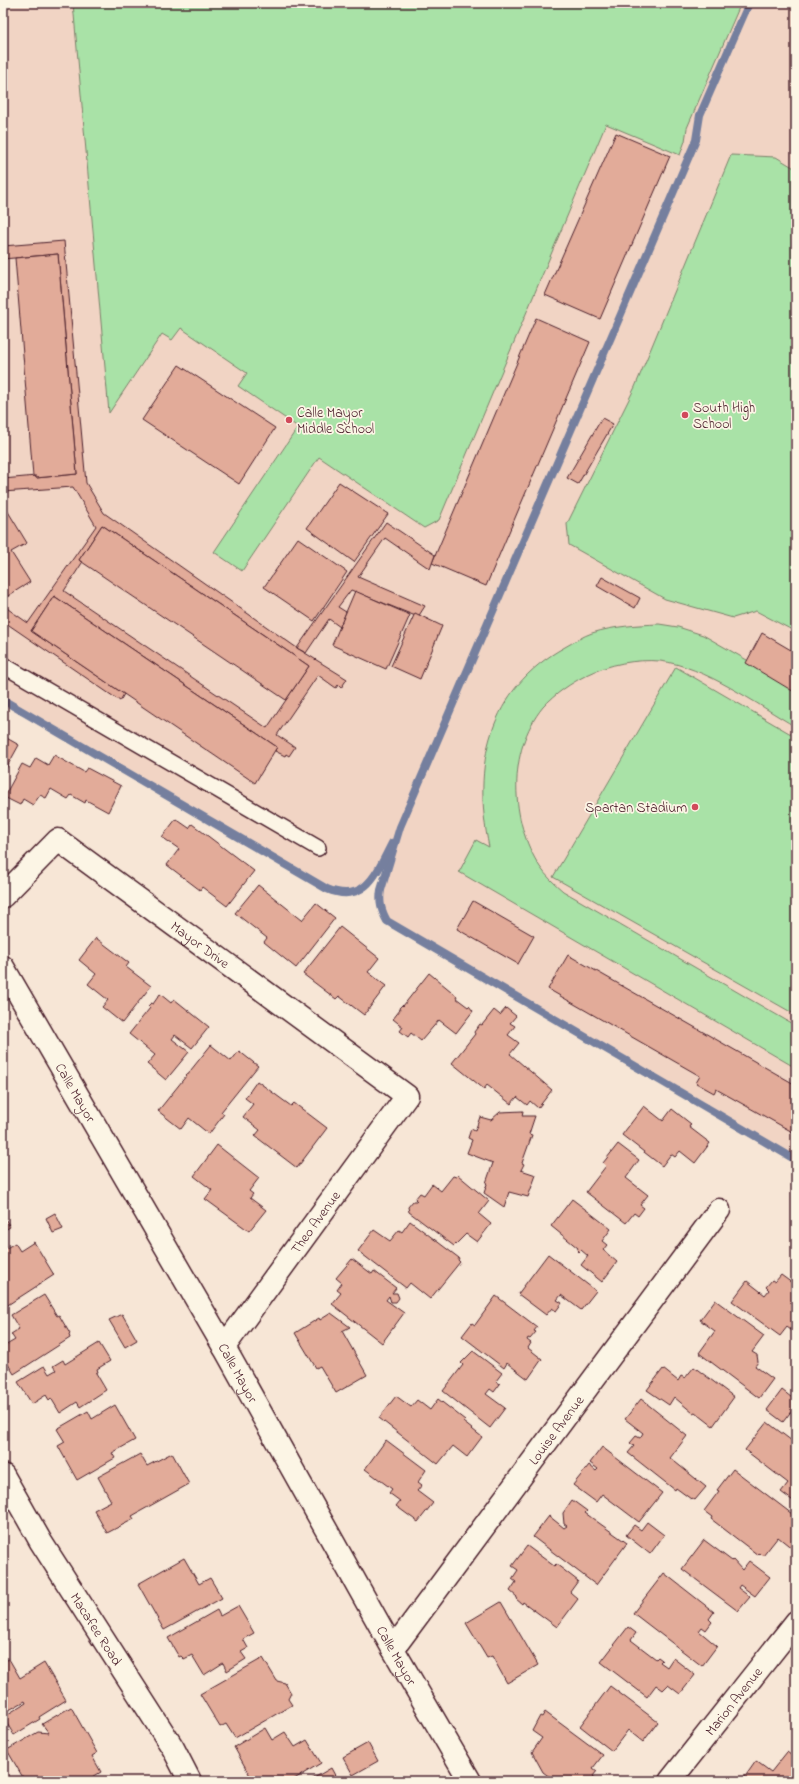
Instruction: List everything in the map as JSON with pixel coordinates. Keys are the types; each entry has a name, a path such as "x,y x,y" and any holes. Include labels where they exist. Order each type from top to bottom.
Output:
{"street":[{"name":"Mayor Drive","path":"3,896 58,840 407,1096"},
{"name":"Calle Mayor","path":"3,967 224,1348 393,1649 470,1781"},
{"name":"Theo Avenue","path":"224,1348 407,1096"},
{"name":"Louise Avenue","path":"393,1649 719,1210"},
{"name":"Macafee Road","path":"3,1475 41,1542 173,1748 190,1781"},
{"name":"Marion Avenue","path":"670,1781 796,1622"}],"lane":[{"path":"3,665 318,848"}],"shaded area":[{"name":"Calle Mayor Middle School","path":"3,3 796,3 796,1160 387,921 381,911 385,879 399,830 374,877 367,885 358,891 348,894 337,893 327,889 3,700"}],"green space":[{"path":"73,3 741,3 687,128 685,141 680,155 606,124 439,520 424,528 319,457 242,571 214,552 298,427 238,386 247,373 181,328 172,340 162,334 109,413"},
{"path":"731,155 776,157 796,169 796,632 756,611 733,618 665,599 569,545 567,524 635,387"},
{"path":"659,624 678,627 703,635 796,688 796,727 712,678 677,664 660,661 642,661 613,665 595,671 564,689 553,698 543,707 531,725 523,744 518,765 518,808 523,829 530,849 540,867 563,891 796,1026 796,1068 459,872 476,840 489,847 484,817 483,787 485,759 492,732 503,707 518,685 539,664 582,637 617,627"},
{"name":"Spartan Stadium","path":"676,667 796,737 796,1015 553,877"}],"building":[{"path":"616,133 670,156 600,319 545,295"},
{"path":"64,241 86,483 104,513 297,648 347,679 341,688 338,685 336,688 318,675 277,735 295,747 289,756 286,754 285,756 275,751 277,747 54,596 31,631 124,694 120,701 3,621 3,601 8,609 28,623 96,526 73,487 3,492 3,479 36,476 36,478 77,474 58,254 3,259 3,246","holes":["102,525 309,666 267,728 64,591 82,563 79,560"]},
{"path":"58,254 77,474 36,478 36,476 33,476 15,258"},
{"path":"536,318 590,342 486,586 432,563"},
{"path":"179,365 275,428 239,484 142,420"},
{"path":"602,418 613,424 578,484 567,478"},
{"path":"339,482 388,514 354,562 307,528"},
{"path":"4,505 27,543 11,552 30,582 3,599"},
{"path":"386,522 435,555 430,569 385,538 358,577 425,606 418,617 351,590 338,607 346,612 340,627 329,619 306,653 297,648"},
{"path":"102,525 309,666 286,700 79,560"},
{"path":"298,538 347,572 314,621 264,587"},
{"path":"602,577 640,598 635,608 597,586"},
{"path":"355,591 410,615 386,669 332,645"},
{"path":"54,596 277,747 255,783 31,631"},
{"path":"415,613 442,626 420,679 391,666"},
{"path":"762,633 796,653 796,693 746,663"},
{"path":"3,736 19,745 3,774"},
{"path":"54,755 84,772 87,768 121,786 108,812 86,800 85,803 71,795 68,799 51,789 46,798 40,795 33,805 23,799 20,805 4,797 22,764 30,768 36,758 48,765"},
{"path":"176,819 189,828 192,824 254,871 227,906 202,887 200,890 167,865 179,849 162,837"},
{"path":"258,885 302,920 316,903 335,918 296,968 264,942 267,938 235,913"},
{"path":"473,901 534,936 518,964 457,929"},
{"path":"340,927 379,958 368,972 386,986 364,1015 339,996 336,999 303,974"},
{"path":"96,938 129,963 126,967 151,986 122,1023 102,1007 108,1000 88,984 96,974 79,960"},
{"path":"568,955 796,1085 796,1134 716,1089 714,1093 696,1083 700,1076 548,989"},
{"path":"429,973 457,996 456,998 468,1007 469,1006 473,1011 456,1033 439,1020 421,1041 411,1033 408,1037 400,1031 403,1027 393,1019 400,1010 399,1008 402,1005 403,1006"},
{"path":"160,994 171,1003 174,999 209,1027 192,1048 175,1035 172,1039 189,1052 166,1080 147,1064 155,1055 129,1034 150,1008 148,1006 151,1003 153,1004"},
{"path":"506,1008 516,1016 510,1023 515,1026 508,1035 519,1043 510,1054 552,1090 538,1108 530,1101 527,1105 517,1097 511,1104 487,1085 484,1089 452,1063 475,1034 474,1032 480,1024 482,1025 494,1010 500,1015"},
{"path":"211,1045 231,1061 239,1051 258,1066 221,1112 224,1114 209,1134 189,1118 181,1129 158,1111"},
{"path":"257,1081 291,1106 294,1103 327,1128 297,1168 255,1136 260,1130 243,1117 253,1104 245,1098"},
{"path":"644,1106 663,1121 672,1109 691,1124 689,1127 710,1143 695,1163 680,1151 675,1157 671,1154 662,1166 622,1135"},
{"path":"523,1111 522,1116 535,1116 529,1134 532,1135 521,1170 536,1175 528,1197 509,1192 504,1207 484,1193 493,1163 467,1153 472,1140 468,1138 471,1129 475,1131 480,1117 491,1120 500,1112"},
{"path":"618,1144 639,1160 626,1178 648,1195 640,1205 644,1208 638,1216 634,1213 626,1223 586,1192 606,1166 603,1163"},
{"path":"217,1145 259,1178 249,1191 253,1194 250,1198 266,1210 249,1231 205,1199 212,1190 194,1176"},
{"path":"458,1175 489,1201 479,1214 491,1224 477,1242 466,1234 454,1246 409,1212 408,1207 413,1201 417,1201 415,1199 420,1193 424,1195 432,1184 441,1191 453,1176 456,1177"},
{"path":"572,1199 611,1229 602,1241 607,1245 603,1250 617,1262 602,1282 581,1265 588,1256 581,1250 579,1252 577,1250 578,1248 551,1226"},
{"path":"55,1213 63,1229 53,1233 46,1218"},
{"path":"3,1215 10,1227 3,1231"},
{"path":"410,1221 459,1258 458,1260 460,1262 430,1299 410,1283 406,1288 358,1251 374,1230 390,1241 399,1230 402,1232"},
{"path":"34,1242 54,1275 3,1308 3,1250 15,1243 20,1251"},
{"path":"548,1254 596,1291 581,1310 561,1295 557,1300 562,1303 556,1311 552,1308 546,1315 518,1294"},
{"path":"352,1259 372,1274 374,1271 396,1288 392,1293 397,1293 399,1298 396,1302 391,1302 389,1296 386,1300 404,1313 382,1343 332,1304 341,1293 337,1290 342,1283 336,1278"},
{"path":"781,1275 796,1286 796,1334 787,1327 780,1336 732,1301 747,1281 765,1295 769,1290 766,1287 772,1280 775,1282"},
{"path":"44,1295 57,1316 59,1315 70,1334 70,1338 14,1374 3,1356 3,1347 15,1340 11,1334 19,1329 11,1315"},
{"path":"496,1296 537,1327 534,1331 536,1332 530,1339 528,1338 527,1340 531,1343 528,1348 542,1359 528,1379 507,1363 504,1368 462,1336 472,1323 475,1325"},
{"path":"715,1300 764,1336 752,1352 757,1355 758,1362 755,1366 773,1379 759,1398 699,1353 715,1331 700,1320"},
{"path":"331,1313 350,1327 342,1331 367,1375 336,1393 320,1366 316,1368 295,1333 319,1318 320,1320"},
{"path":"122,1314 137,1340 125,1347 109,1320"},
{"path":"99,1343 110,1361 97,1369 98,1372 96,1373 106,1390 80,1407 77,1402 60,1413 51,1398 49,1400 46,1395 32,1404 18,1382 44,1366 49,1374 56,1370 53,1366 63,1360 65,1364"},
{"path":"473,1351 502,1373 496,1381 500,1384 494,1392 490,1389 486,1394 505,1408 490,1428 443,1391 463,1365 461,1363"},
{"path":"694,1367 734,1397 713,1426 695,1412 693,1413 674,1397 669,1405 647,1390 663,1369 678,1381 681,1376 685,1378"},
{"path":"782,1390 796,1401 796,1405 783,1422 767,1410"},
{"path":"396,1396 411,1407 417,1400 430,1410 438,1399 465,1420 463,1422 482,1437 467,1457 453,1446 438,1464 379,1418"},
{"path":"641,1399 687,1436 670,1458 706,1487 695,1500 692,1498 691,1499 676,1488 675,1490 628,1453 634,1446 630,1443 636,1436 640,1438 643,1433 625,1419"},
{"path":"115,1405 135,1440 112,1453 115,1458 77,1480 58,1446 65,1442 57,1429 88,1411 92,1419"},
{"path":"767,1422 796,1444 796,1503 781,1492 788,1483 745,1450"},
{"path":"386,1440 426,1470 418,1482 422,1485 417,1491 433,1503 418,1522 396,1506 400,1501 389,1493 392,1489 365,1469"},
{"path":"602,1447 662,1493 639,1522 602,1494 596,1502 573,1485 589,1465 596,1471 598,1469 590,1463"},
{"path":"172,1453 189,1484 132,1516 134,1519 107,1533 94,1510 111,1501 98,1477 140,1454 147,1466"},
{"path":"733,1469 796,1517 796,1545 793,1549 778,1537 763,1556 760,1553 758,1555 711,1519 712,1517 704,1511 719,1491 717,1490"},
{"path":"572,1500 587,1511 585,1513 627,1543 596,1585 533,1537 549,1516 564,1528 567,1526 564,1524 563,1513"},
{"path":"647,1522 664,1535 650,1554 626,1535 634,1525 641,1530"},
{"path":"704,1540 732,1561 733,1560 742,1570 749,1561 770,1577 755,1596 740,1585 738,1588 750,1597 738,1611 682,1569"},
{"path":"527,1546 554,1566 556,1564 578,1581 570,1592 578,1599 557,1627 523,1602 522,1604 510,1591 516,1582 512,1579 518,1570 512,1566"},
{"path":"184,1558 199,1584 210,1578 222,1598 164,1630 138,1584"},
{"path":"664,1573 714,1612 709,1619 712,1622 706,1630 702,1627 699,1631 717,1646 702,1666 633,1613"},
{"path":"501,1602 538,1665 507,1683 492,1656 487,1658 466,1623"},
{"path":"238,1606 254,1633 243,1639 248,1648 241,1652 246,1659 227,1671 223,1663 204,1675 192,1655 184,1659 181,1656 179,1657 168,1638 217,1610 220,1616"},
{"path":"628,1627 636,1633 631,1640 656,1659 658,1657 662,1660 660,1662 667,1667 673,1658 695,1675 680,1694 668,1685 663,1690 656,1685 647,1697 601,1662"},
{"path":"263,1658 277,1681 285,1683 291,1693 288,1699 292,1705 235,1738 226,1724 220,1727 200,1694"},
{"path":"9,1659 20,1678 44,1663 66,1700 39,1717 40,1719 14,1735 3,1717 26,1703 25,1701 9,1710 5,1704 3,1705 3,1662"},
{"path":"610,1686 658,1722 643,1742 628,1730 612,1751 580,1726"},
{"path":"71,1707 97,1753 92,1756 101,1772 86,1781 83,1777 76,1781 25,1781 7,1750 38,1732 49,1733 42,1724"},
{"path":"545,1712 603,1755 593,1768 597,1771 593,1776 599,1781 555,1781 543,1772 532,1752 542,1738 532,1731 540,1716 542,1717"},
{"path":"265,1728 272,1740 285,1732 295,1747 307,1740 321,1763 291,1781 253,1781 234,1747"},
{"path":"368,1743 378,1761 353,1775 343,1757"},
{"path":"787,1752 796,1759 796,1781 742,1781 756,1761 771,1772"},
{"path":"331,1768 338,1781 309,1781"}],"waterway":[{"path":"749,3 700,115 696,140 400,827 381,890 380,902 387,921 796,1160"},
{"path":"3,700 327,889 340,893 352,893 361,889 375,875 392,843"}],"place":[{"name":"South High School","path":"685,415"},
{"name":"Calle Mayor Middle School","path":"289,420"},
{"name":"Spartan Stadium","path":"695,807"}]}
